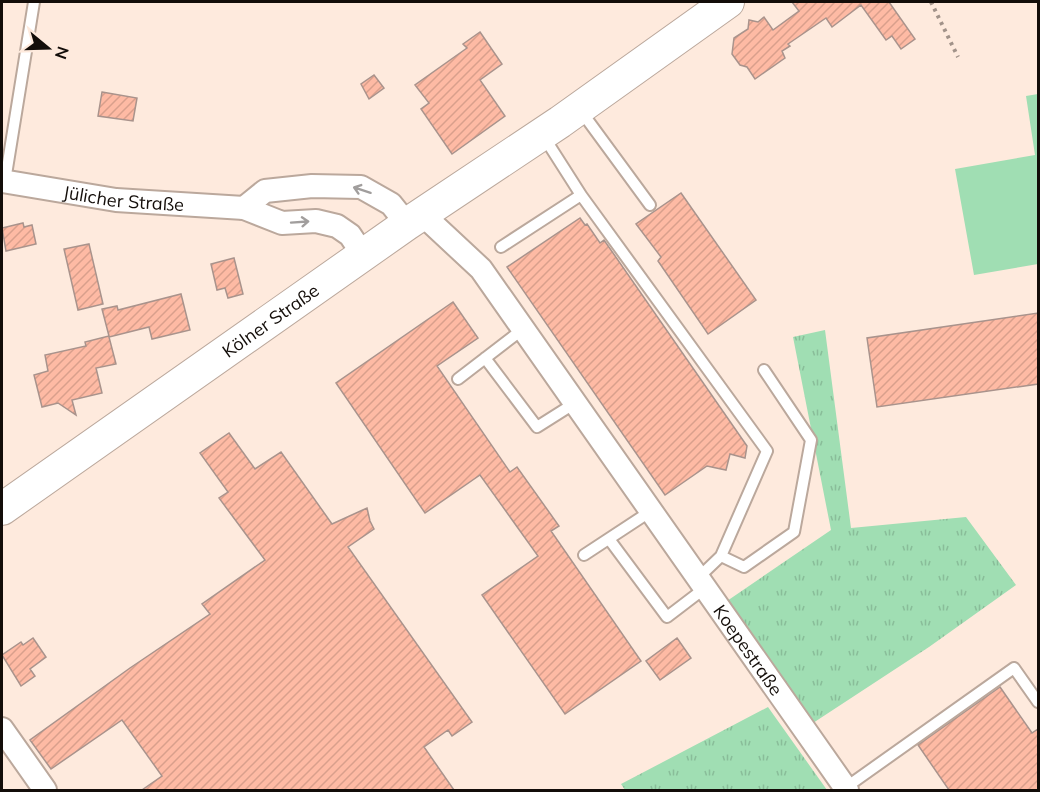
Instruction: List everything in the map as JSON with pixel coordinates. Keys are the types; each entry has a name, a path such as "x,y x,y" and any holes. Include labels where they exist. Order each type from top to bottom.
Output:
{"main road":[{"name":"Kölner Straße","path":"2,509 414,219 542,135 728,2"}],"street":[{"name":"Jülicher Straße","path":"3,181 116,200 244,208 282,223 316,221 337,226 350,235 364,256"},
{"path":"244,208 265,191 312,186 361,187 414,219"},
{"name":"Koepestraße","path":"414,219 481,269 846,789"},
{"path":"2,729 45,790"}],"lane":[{"name":"Jülicher Straße","path":"3,181 34,2"},
{"path":"579,108 650,205"},
{"path":"542,135 581,195 767,452 721,556 702,583 667,617 609,539"},
{"path":"501,248 581,195"},
{"path":"458,379 523,329"},
{"path":"485,358 537,427 575,403"},
{"path":"721,556 744,567 794,532 811,441 764,370"},
{"path":"584,555 651,511"},
{"name":"Koepestraße","path":"846,789 1014,668 1038,702"}],"path":[{"path":"931,2 958,57"}],"green space":[{"path":"1038,94 1038,264 974,275 955,169 1035,155 1026,96"},
{"path":"825,330 851,528 966,517 1016,585 929,647 813,723 727,601 831,530 793,337"},
{"path":"768,707 827,790 625,790 621,784"}],"building":[{"path":"792,2 889,2 915,39 901,49 892,36 886,40 861,5 832,27 826,18 788,44 790,46 782,51 785,58 755,79 747,67 740,65 732,54 734,38 748,29 749,20 758,22 764,17 773,30 799,11"},
{"path":"480,32 502,64 480,80 505,116 452,154 421,109 429,103 415,85 467,48 463,44"},
{"path":"374,75 384,88 369,99 361,84"},
{"path":"102,92 137,98 133,121 98,116"},
{"path":"681,193 756,300 708,334 658,261 661,257 636,224"},
{"path":"580,218 600,243 604,240 747,446 745,458 730,454 726,470 707,466 665,495 507,267"},
{"path":"23,223 24,227 32,225 36,244 6,251 2,228"},
{"path":"89,244 103,304 78,310 64,249"},
{"path":"234,258 243,294 228,298 225,288 217,290 211,264"},
{"path":"181,294 190,330 152,339 149,327 109,337 116,364 96,368 102,393 72,400 76,415 58,403 42,407 34,375 48,371 45,355 86,346 85,342 109,336 102,309 117,306 118,310"},
{"path":"453,302 478,338 437,366 510,472 517,467 559,526 551,531 641,661 565,714 482,595 538,556 480,475 425,513 336,383"},
{"path":"1038,313 1038,384 877,407 867,338"},
{"path":"229,433 255,469 281,452 332,524 367,508 374,529 348,547 472,722 452,736 448,730 424,747 454,790 142,790 162,776 122,720 51,769 30,740 210,614 202,604 265,560 219,498 228,492 200,453"},
{"path":"33,638 46,657 30,669 35,676 21,686 2,655 21,642 23,645"},
{"path":"677,638 691,658 660,680 646,661"},
{"path":"1000,687 1032,733 1038,729 1038,790 949,790 918,745"}]}
